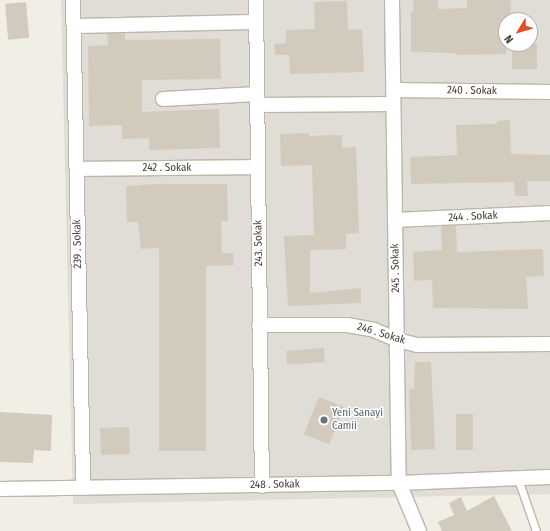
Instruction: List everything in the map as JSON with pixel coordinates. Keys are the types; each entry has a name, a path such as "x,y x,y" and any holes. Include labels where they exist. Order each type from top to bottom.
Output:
{"street":[{"name":"239 . Sokak","path":"73,0 83,488"},
{"name":"243. Sokak","path":"256,0 262,486"},
{"name":"245 . Sokak","path":"392,0 399,483 419,531"},
{"path":"74,26 256,22"},
{"name":"240 . Sokak","path":"163,99 257,100 550,92"},
{"name":"242 . Sokak","path":"77,169 258,168"},
{"name":"244 . Sokak","path":"395,220 550,213"},
{"name":"246 . Sokak","path":"260,325 347,325 374,330 397,340 417,345 550,344"},
{"name":"248 . Sokak","path":"0,489 262,486 399,483 550,477"}],"lane":[{"path":"518,478 536,531"}],"shaded area":[{"path":"61,0 550,0 550,494 73,504"}],"building":[{"path":"413,0 438,0 438,9 467,8 467,0 511,0 510,12 498,12 498,52 506,52 506,54 455,55 455,53 411,52 411,12 414,12"},
{"path":"347,1 348,30 362,29 364,72 290,74 289,55 275,55 274,44 286,43 286,30 315,29 314,2"},
{"path":"26,2 29,38 8,40 5,4"},
{"path":"125,33 125,40 220,39 221,79 142,80 142,112 219,109 220,148 149,150 149,138 122,139 122,125 89,126 88,46 108,45 107,34"},
{"path":"512,52 537,52 537,69 512,69"},
{"path":"510,120 511,154 550,155 550,181 527,181 528,196 515,196 514,182 411,184 410,157 457,155 456,125 497,124 497,121"},
{"path":"309,133 309,136 342,135 342,148 356,147 359,233 346,234 346,249 310,250 310,293 361,288 361,303 288,306 284,236 314,235 312,165 281,166 280,134"},
{"path":"158,184 227,184 228,221 221,221 222,253 233,253 234,265 206,266 206,451 159,451 159,248 141,249 138,222 127,222 126,186"},
{"path":"441,226 456,226 457,252 543,249 544,276 526,277 528,309 433,308 432,280 414,281 413,252 442,250"},
{"path":"324,348 325,362 287,365 286,351"},
{"path":"415,362 431,362 435,449 411,450 409,389 414,389"},
{"name":"Yeni Sanayi Camii","path":"319,397 344,407 329,444 304,434"},
{"path":"0,412 52,415 51,451 34,450 33,463 0,462"},
{"path":"456,414 473,414 473,450 456,450"},
{"path":"129,427 130,454 101,455 100,428"},
{"path":"494,496 512,531 442,531 438,522 454,515 449,503 461,497 467,511"}],"place":[{"name":"Yeni Sanayi Camii","path":"324,420"}]}
